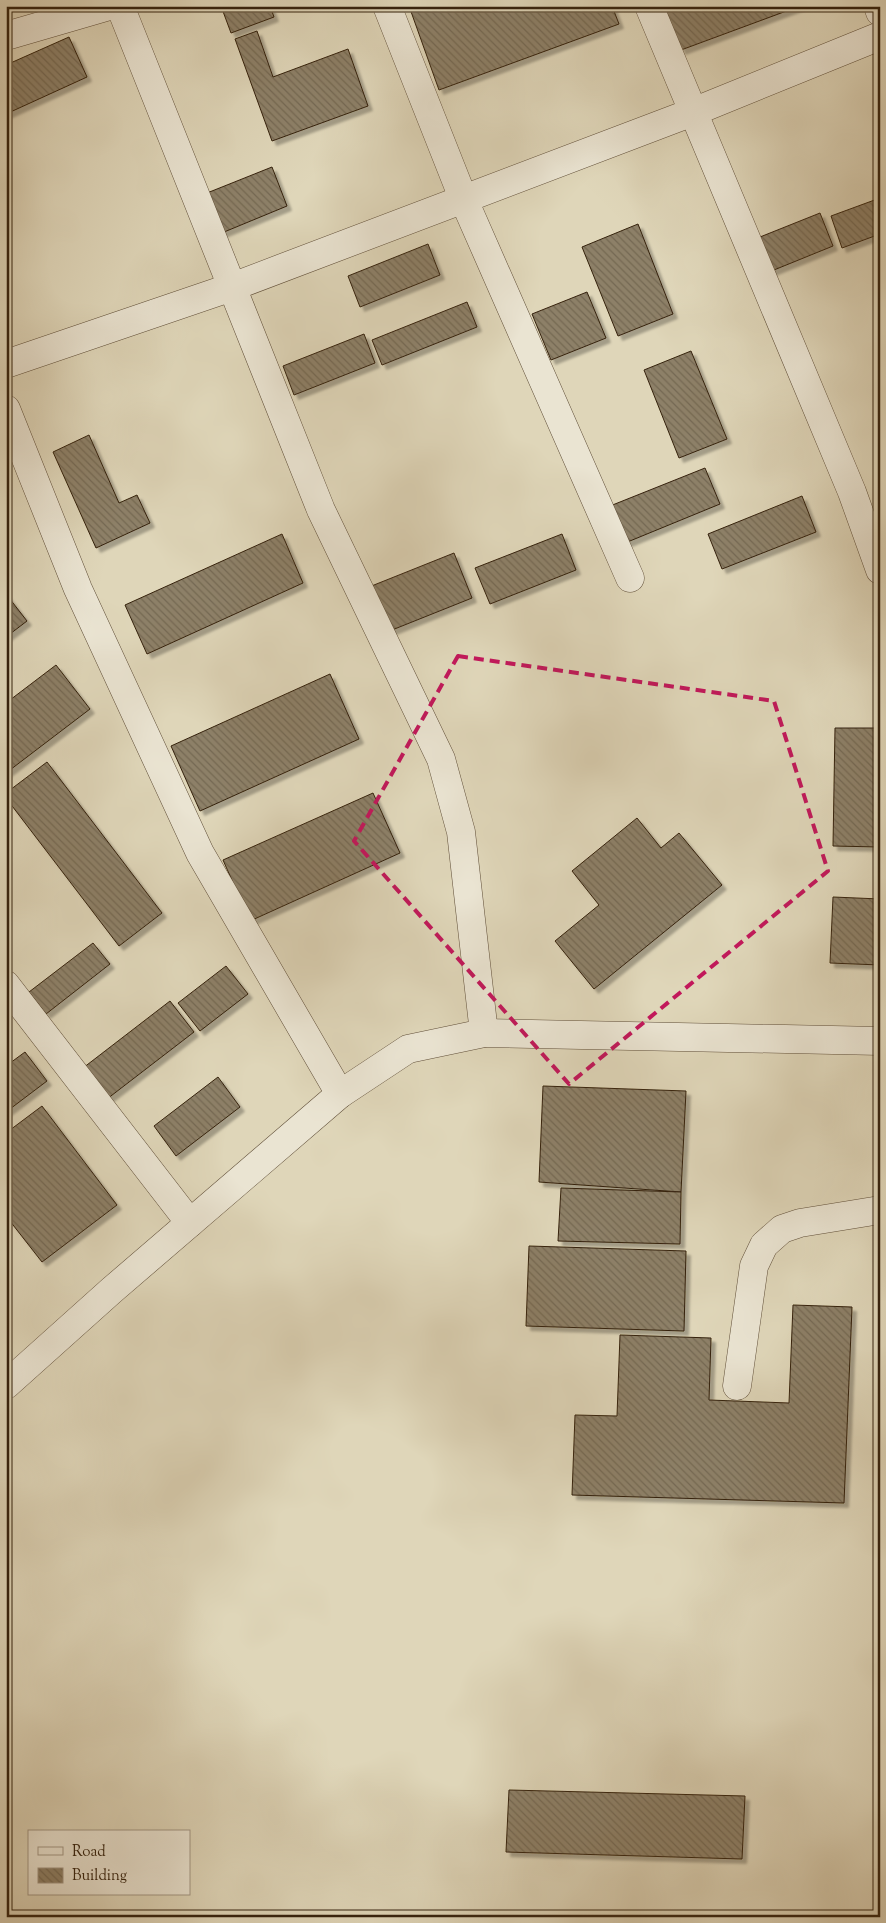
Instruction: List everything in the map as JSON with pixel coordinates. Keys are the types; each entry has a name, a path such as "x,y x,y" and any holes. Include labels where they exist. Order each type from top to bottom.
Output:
{"street":[{"path":"6,36 109,6"},
{"path":"120,6 320,510 440,759 461,832 484,1033"},
{"path":"386,6 463,198 630,578"},
{"path":"650,6 692,112 852,492 880,570"},
{"path":"878,6 880,12"},
{"path":"6,364 232,287 692,112 880,36"},
{"path":"6,409 78,588 200,853 340,1094"},
{"path":"6,985 190,1223"},
{"path":"9,1376 340,1094 408,1049 484,1033 880,1041"},
{"path":"737,1386 754,1266 764,1245 782,1229 800,1223 880,1210"}],"highlighted area":[{"path":"458,656 774,701 828,871 569,1084 354,841"}],"building":[{"path":"221,6 270,6 274,17 231,33"},
{"path":"409,6 612,6 619,24 439,90"},
{"path":"679,6 800,6 681,50 666,11"},
{"path":"257,31 273,77 348,49 368,106 272,141 235,39"},
{"path":"69,37 87,77 6,114 6,65"},
{"path":"272,167 287,206 212,237 197,197"},
{"path":"880,198 880,234 842,248 831,216"},
{"path":"820,213 833,246 769,272 755,239"},
{"path":"638,224 673,314 618,336 582,247"},
{"path":"428,244 440,275 360,307 348,276"},
{"path":"587,292 606,338 551,360 532,314"},
{"path":"467,302 477,327 382,365 372,340"},
{"path":"364,334 375,363 294,395 283,366"},
{"path":"691,351 727,439 679,458 644,370"},
{"path":"89,435 119,503 137,495 150,523 96,548 53,452"},
{"path":"705,468 720,504 625,543 610,506"},
{"path":"802,496 816,532 722,569 708,534"},
{"path":"282,534 303,583 147,654 125,605"},
{"path":"562,534 576,570 490,604 475,568"},
{"path":"454,553 472,598 382,634 364,589"},
{"path":"6,594 27,621 6,637"},
{"path":"56,665 90,709 6,773 6,703"},
{"path":"330,674 359,739 200,811 171,746"},
{"path":"835,728 880,728 880,847 833,846"},
{"path":"47,762 162,913 119,946 6,798 6,793"},
{"path":"373,793 400,853 250,921 223,860"},
{"path":"637,818 661,848 679,833 722,885 594,989 555,941 599,905 572,871"},
{"path":"833,897 880,899 880,965 830,963"},
{"path":"93,943 110,964 46,1014 29,992"},
{"path":"226,966 248,994 200,1031 178,1003"},
{"path":"170,1001 194,1032 107,1099 83,1068"},
{"path":"25,1052 47,1081 6,1112 6,1066"},
{"path":"218,1077 240,1107 176,1156 154,1126"},
{"path":"543,1086 686,1091 681,1192 539,1182"},
{"path":"42,1106 117,1205 42,1262 6,1216 6,1133"},
{"path":"561,1188 681,1192 680,1244 558,1241"},
{"path":"529,1246 686,1251 684,1331 526,1326"},
{"path":"793,1305 852,1307 844,1503 572,1495 575,1415 617,1416 620,1335 711,1338 709,1400 789,1403"},
{"path":"509,1790 745,1796 742,1859 506,1852"}]}
